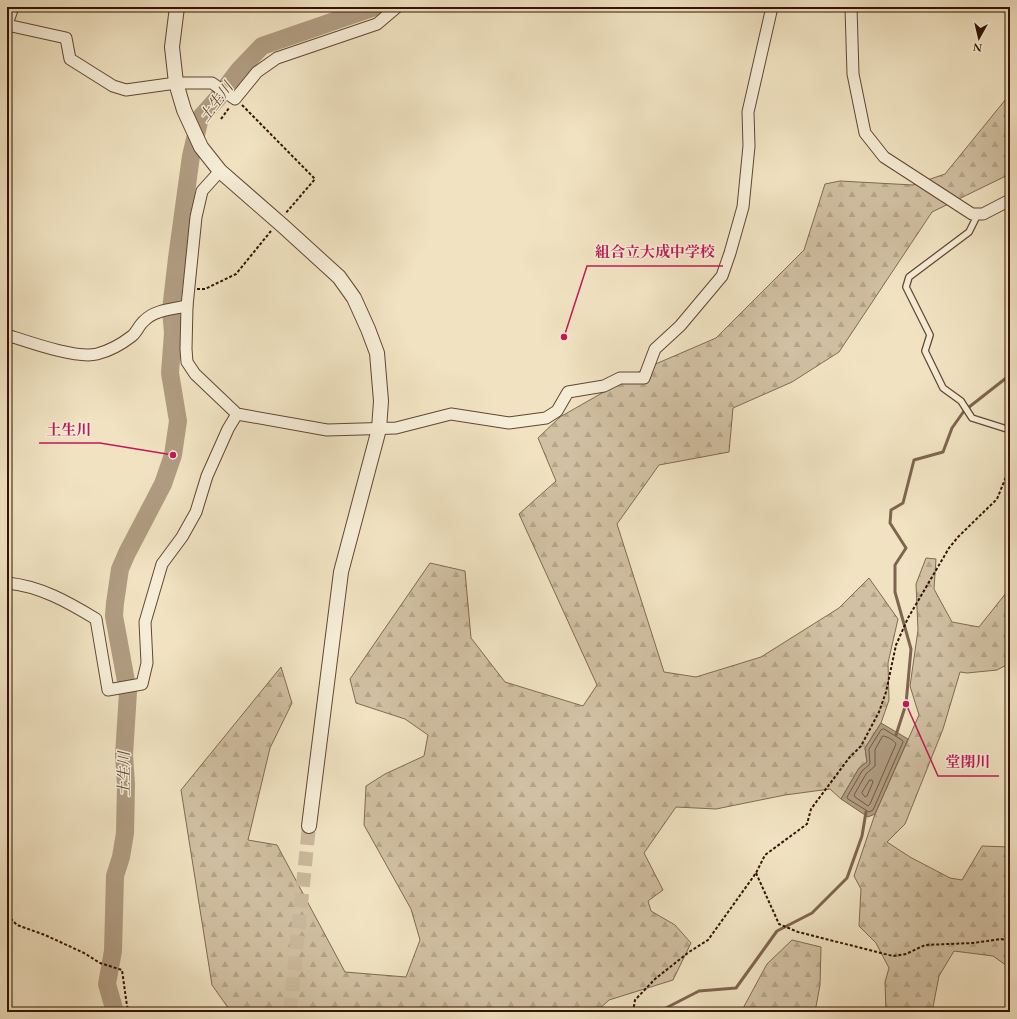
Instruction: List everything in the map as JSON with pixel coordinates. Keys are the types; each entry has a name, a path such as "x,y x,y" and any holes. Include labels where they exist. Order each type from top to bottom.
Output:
{"street":[{"path":"13,7 7,24 66,38 70,59 113,86 126,90 176,83 212,83 236,99 257,72 277,58 377,24 397,7"},
{"path":"177,7 172,47 176,83 184,110 201,147 220,171 339,277 354,298 368,329 376,353 380,376 381,401 379,429 341,572 309,826"},
{"path":"220,171 202,192 196,217 187,306 187,362 195,374 237,414 327,430 396,428 451,414 509,423 546,418 557,411 568,392 604,386 620,378 644,378 655,349 680,326 701,303 722,276 743,207 748,146 748,112 772,7"},
{"path":"851,7 853,74 865,133 884,157 972,214 983,214 1010,200"},
{"path":"7,335 50,348 83,355 96,354 108,350 133,335 144,320 162,311 187,306"},
{"path":"7,583 20,584 60,598 96,618 108,690 142,684 147,663 145,622 162,564 182,537 196,512 207,476 228,429 237,414"}],"lane":[{"path":"978,214 969,232 909,277 906,287 930,335 925,351 943,388 961,401 972,418 1010,430"}],"path":[{"path":"220,119 236,99"},
{"path":"633,1012 635,1000 655,979 689,952 708,940 756,874 765,856 807,824 811,809 849,758 861,746 886,692 896,645 908,618 949,548 996,499 1010,467"},
{"path":"756,874 779,924 798,932 892,956 906,954 925,946 973,943 1001,939 1010,941"},
{"path":"7,914 17,925 45,935 84,953 100,963 122,970 127,1006 130,1012"}],"green space":[{"path":"1010,94 1010,174 932,212 839,352 792,382 733,408 729,452 659,465 617,524 664,672 696,677 761,657 839,608 869,578 898,619 888,663 889,700 881,723 865,748 867,762 859,768 841,799 830,789 785,795 716,809 676,807 644,853 663,890 648,901 651,911 675,925 691,943 673,980 609,1000 596,1012 231,1012 212,985 181,790 281,667 292,703 270,748 248,840 277,845 345,972 406,977 420,940 411,909 364,825 366,786 385,774 424,756 428,735 405,719 356,703 350,679 430,563 465,571 471,638 505,682 583,706 597,685 519,514 556,481 538,438 560,417 644,369 716,338 804,250 825,184 840,181 913,185 945,174"},
{"path":"926,558 936,559 934,589 952,622 979,627 1010,588 1010,663 997,670 967,673 960,672 943,729 905,824 887,842 910,857 950,878 962,880 982,846 1010,847 1010,968 993,956 954,951 939,976 932,1012 886,1012 885,982 889,968 876,943 859,926 861,889 854,876 875,814 919,715 910,686 918,630 916,584"},
{"path":"792,940 821,947 820,985 815,1012 741,1012 767,964"}],"water":[{"path":"881,723 908,739 875,814 868,817 841,799 859,768 867,762 865,748"}],"waterway":[{"name":"土生川","path":"115,1012 107,984 113,951 115,876 121,857 125,833 126,784 124,755 128,692 114,616 115,603 120,569 163,484 173,455 178,421 170,373 173,333 171,310 191,156 200,118 217,99 239,70 262,46 375,7"},
{"path":"896,735 906,704 911,649 895,592 895,565 906,548 890,523 891,510 903,503 914,460 943,452 952,428 964,411 1010,375"},
{"path":"664,1009 699,991 736,988 777,931 812,913 847,878 862,836 866,812"}],"tunnel":[{"path":"290,1012 309,826"}],"place":[{"name":"組合立大成中学校","path":"564,337"},
{"name":"土生川","path":"173,455"},
{"name":"堂閉川","path":"906,704"}]}
